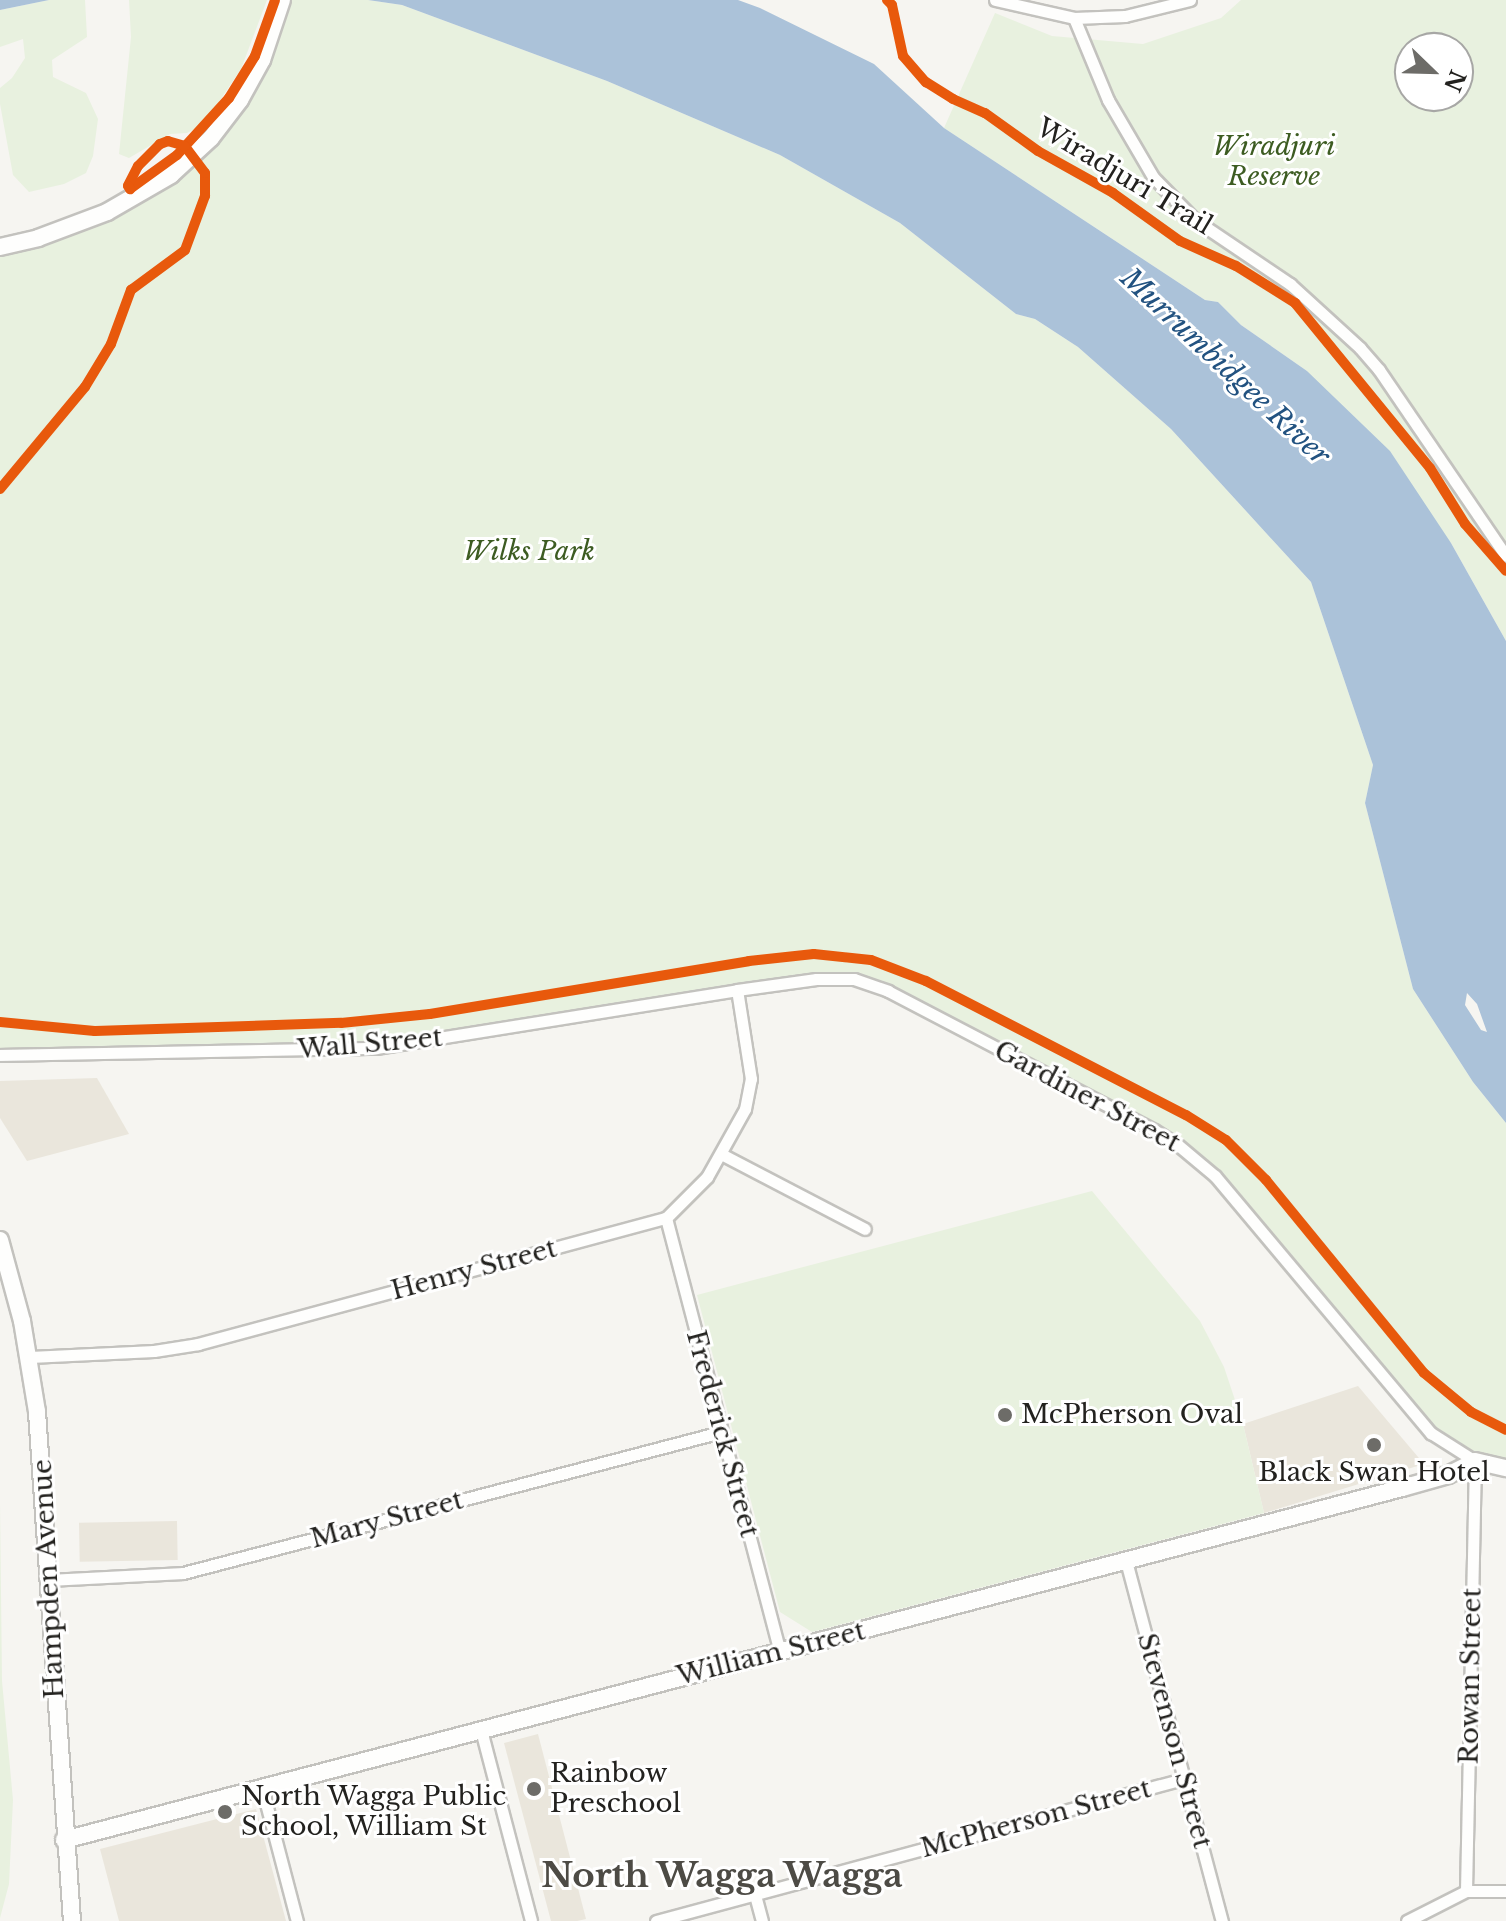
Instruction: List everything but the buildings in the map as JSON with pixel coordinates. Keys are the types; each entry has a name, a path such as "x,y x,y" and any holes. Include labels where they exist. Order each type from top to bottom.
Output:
{"street":[{"path":"0,247 38,238 107,212 171,175 211,138 240,100 262,60 282,0"},
{"path":"995,0 1074,18 1125,16 1190,0"},
{"path":"1074,18 1108,100 1153,177 1195,220 1300,292 1360,348 1379,370 1506,556"},
{"name":"Gardiner Street","path":"737,990 836,978 872,984 1178,1145 1215,1176 1414,1415 1452,1449 1475,1461 1506,1468"},
{"name":"Wall Street","path":"0,1055 376,1048 737,990"},
{"name":"Henry Street","path":"30,1357 154,1351 198,1344 666,1218 707,1177 745,1109 751,1079 737,990"},
{"path":"721,1154 865,1229"},
{"name":"Frederick Street","path":"666,1218 779,1650"},
{"name":"Hampden Avenue","path":"0,1240 30,1357 42,1458 64,1840 72,1921"},
{"name":"Mary Street","path":"49,1580 161,1575 203,1569 721,1432"},
{"name":"William Street","path":"64,1840 1402,1488 1448,1475 1475,1461"},
{"name":"Rowan Street","path":"1466,1891 1475,1461"},
{"name":"Stevenson Street","path":"1126,1561 1222,1921"},
{"path":"481,1730 531,1921"},
{"name":"McPherson Street","path":"656,1921 1183,1779"},
{"path":"262,1788 297,1921"},
{"path":"1407,1921 1466,1891 1506,1891"},
{"path":"755,1895 762,1921"}],"shaded area":[{"path":"97,1078 129,1134 27,1161 0,1118 0,1081"},
{"path":"1358,1386 1424,1464 1264,1513 1243,1424"},
{"path":"177,1521 178,1560 80,1562 79,1523"},
{"name":"Rainbow Preschool","path":"538,1734 586,1919 551,1921 504,1743"},
{"path":"256,1809 286,1921 119,1921 100,1849"}],"green space":[{"path":"49,0 85,0 87,37 52,60 53,77 86,93 98,119 93,156 86,173 64,184 29,192 13,175 0,104 0,88 12,78 25,58 23,39 0,47 0,10"},
{"path":"129,0 267,0 241,69 204,124 187,133 170,134 129,158 119,154 131,37"},
{"name":"Wilks Park","path":"289,0 368,0 402,5 607,81 780,155 900,223 1016,314 1035,319 1078,347 1171,429 1311,582 1373,765 1365,803 1413,989 1473,1082 1506,1123 1506,1468 1452,1449 1197,1158 888,991 836,978 414,1044 0,1055 0,247 107,212 211,138 269,37 279,36"},
{"name":"Wiradjuri Reserve","path":"1241,0 1506,0 1506,641 1451,543 1307,371 1241,325 1218,302 1205,300 944,128 995,13 1052,36 1143,44 1221,18"},
{"name":"McPherson Oval","path":"1092,1191 1200,1321 1224,1367 1243,1424 1264,1513 812,1632 780,1612 697,1295"},
{"path":"0,1502 2,1681 13,1800 9,1884 0,1918"}],"water":[{"path":"0,0 49,0 0,10"},
{"name":"Murrumbidgee River","path":"368,0 738,0 760,8 874,64 944,128 1205,300 1218,302 1241,325 1307,371 1390,451 1451,543 1506,641 1506,1123 1473,1082 1413,989 1365,803 1373,765 1311,582 1171,429 1078,347 1035,319 1016,314 900,223 780,155 607,81 402,5","holes":["1467,993 1477,1004 1487,1032 1481,1030 1465,1005"]}],"cycle path":[{"path":"130,189 177,155 229,98 255,56 275,0"},
{"name":"Wiradjuri Trail","path":"887,0 892,5 903,56 926,82 953,99 985,113 1038,151 1113,193 1180,241 1236,266 1295,303 1430,468 1465,524 1506,571"},
{"path":"0,489 85,387 111,344 131,290 185,250 205,196 205,173 185,146 168,141 160,144 138,166 128,186 130,189"},
{"path":"0,1022 95,1031 341,1023 430,1014 749,961 814,954 871,960 926,981 1186,1115 1226,1140 1266,1180 1424,1373 1471,1412 1506,1430"}],"place":[{"name":"McPherson Oval","path":"1005,1415"},
{"name":"Black Swan Hotel","path":"1374,1445"},
{"name":"Rainbow Preschool","path":"534,1789"},
{"name":"North Wagga Public School, William St","path":"225,1812"}],"district":[{"name":"North Wagga Wagga","path":"722,1876"}]}
